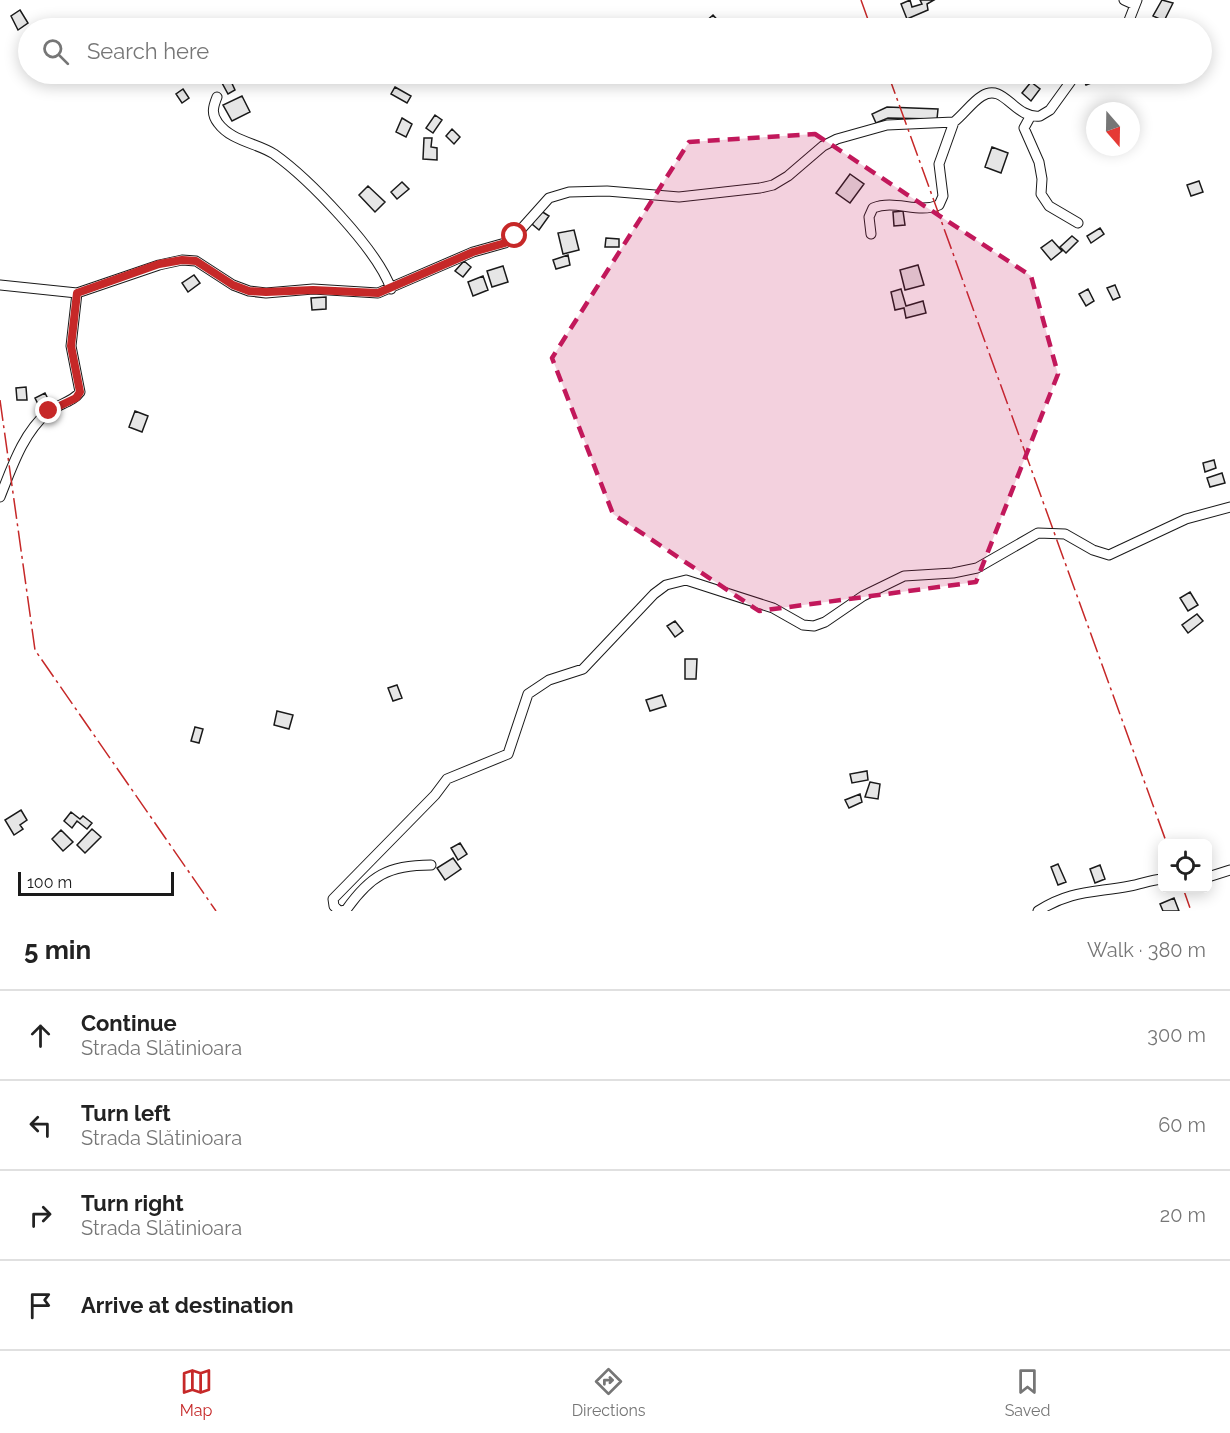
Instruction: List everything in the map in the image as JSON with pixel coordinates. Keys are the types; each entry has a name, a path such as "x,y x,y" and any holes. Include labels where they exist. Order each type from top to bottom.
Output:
{"street":[{"path":"1124,0 1136,3 1130,18"},
{"path":"871,234 869,216 873,208 885,203 928,209 939,205 943,196 939,164 954,122 982,96 991,92 1001,94 1030,117 1040,116 1050,110 1069,84"},
{"path":"217,98 212,110 217,122 230,133 279,158 339,214 378,264 391,289"},
{"path":"1030,117 1024,128 1039,162 1042,179 1041,194 1049,206 1078,223"},
{"path":"0,285 77,293 159,264 182,260 196,261 233,285 249,291 313,290 362,294 391,289 453,260 505,243 515,236 549,198 569,192 607,191 679,197 760,188 773,185 788,176 823,146 837,139 887,125 954,122"},
{"path":"0,496 18,450 29,435 49,411 76,398 80,392 71,346 77,293"},
{"path":"431,865 407,865 386,871 371,880 346,910 340,911 334,906 333,899 373,861 447,778 508,754 528,694 549,680 583,669 654,594 666,585 686,579 773,608 803,625 814,626 825,622 863,596 904,576 953,573 977,568 1038,533 1065,534 1093,550 1109,555 1186,519 1230,507"},
{"path":"1212,877 1230,870"},
{"path":"1038,911 1057,899 1076,893 1126,887 1158,880"}],"highlighted area":[{"path":"815,134 1031,276 1058,374 976,582 759,611 613,514 552,358 689,142"}],"building":[{"path":"910,0 912,7 922,4 920,0 934,0 927,4 928,10 909,18 907,18 901,4"},
{"path":"1162,0 1173,3 1166,18 1153,16"},
{"path":"20,10 25,18 18,18 18,30 11,16"},
{"path":"223,84 232,84 235,90 228,94"},
{"path":"1029,84 1040,89 1031,101 1022,93"},
{"path":"395,87 411,96 407,103 391,94"},
{"path":"183,89 189,98 182,103 176,94"},
{"path":"242,96 250,112 232,121 223,105"},
{"path":"887,107 938,109 937,119 888,118 876,123 872,114"},
{"path":"435,115 442,120 433,133 426,128"},
{"path":"402,118 412,124 406,137 396,132"},
{"path":"452,129 460,137 454,144 446,136"},
{"path":"424,138 432,138 431,147 437,148 437,160 423,159"},
{"path":"992,147 1008,153 1001,173 985,167"},
{"path":"850,174 864,184 850,203 836,193"},
{"path":"1199,181 1203,192 1191,196 1187,185"},
{"path":"402,182 409,189 397,199 391,192"},
{"path":"368,186 385,202 375,212 359,195"},
{"path":"541,211 549,216 539,230 532,224"},
{"path":"903,211 905,225 894,226 893,212"},
{"path":"1100,228 1104,234 1091,243 1087,236"},
{"path":"574,230 579,250 563,254 558,233"},
{"path":"1072,236 1078,241 1066,253 1060,247"},
{"path":"606,238 619,239 619,247 605,247"},
{"path":"1052,240 1062,251 1051,260 1041,248"},
{"path":"568,255 570,265 556,269 553,260"},
{"path":"464,261 471,267 463,277 455,271"},
{"path":"918,265 924,285 905,290 900,270"},
{"path":"503,266 508,282 492,287 487,271"},
{"path":"194,275 200,283 188,292 182,283"},
{"path":"483,276 488,290 473,296 468,282"},
{"path":"1115,285 1120,297 1113,300 1107,288"},
{"path":"901,289 906,306 923,301 926,313 906,318 904,308 895,310 891,292"},
{"path":"1088,289 1094,301 1086,306 1079,294"},
{"path":"326,297 326,309 312,310 311,298"},
{"path":"26,387 27,400 17,400 16,388"},
{"path":"45,393 51,405 41,410 35,398"},
{"path":"135,411 148,416 142,432 129,427"},
{"path":"1214,460 1216,468 1205,472 1203,463"},
{"path":"1222,473 1225,483 1210,487 1207,478"},
{"path":"1190,592 1198,605 1188,611 1180,598"},
{"path":"1197,614 1203,621 1188,633 1182,625"},
{"path":"675,621 683,631 675,637 667,626"},
{"path":"685,659 697,659 696,679 685,679"},
{"path":"397,685 402,698 393,701 388,688"},
{"path":"662,695 666,706 650,711 646,700"},
{"path":"277,711 293,715 289,729 274,725"},
{"path":"195,727 203,729 199,743 191,741"},
{"path":"867,771 868,780 852,783 850,774"},
{"path":"870,782 880,784 878,799 865,797"},
{"path":"860,794 862,802 849,808 845,800"},
{"path":"21,810 27,820 20,825 23,829 14,835 5,820"},
{"path":"71,812 80,819 83,816 92,823 87,829 77,821 72,828 64,821"},
{"path":"92,829 101,837 85,853 77,845"},
{"path":"61,830 73,842 63,851 52,839"},
{"path":"460,843 467,854 458,860 451,848"},
{"path":"453,858 461,869 445,880 437,868"},
{"path":"1058,864 1066,882 1058,885 1051,867"},
{"path":"1100,865 1105,879 1095,883 1090,869"},
{"path":"1174,898 1179,911 1163,911 1160,904"}],"power":[{"path":"861,0 867,18"},
{"path":"892,84 1165,839"},
{"path":"0,400 35,650 216,911"},
{"path":"1185,893 1191,911"}],"route":[{"path":"49,411 76,398 80,392 71,346 77,293 86,292 159,264 182,260 196,261 209,267 233,285 249,291 313,290 378,293 473,252 505,243 515,236"}]}
